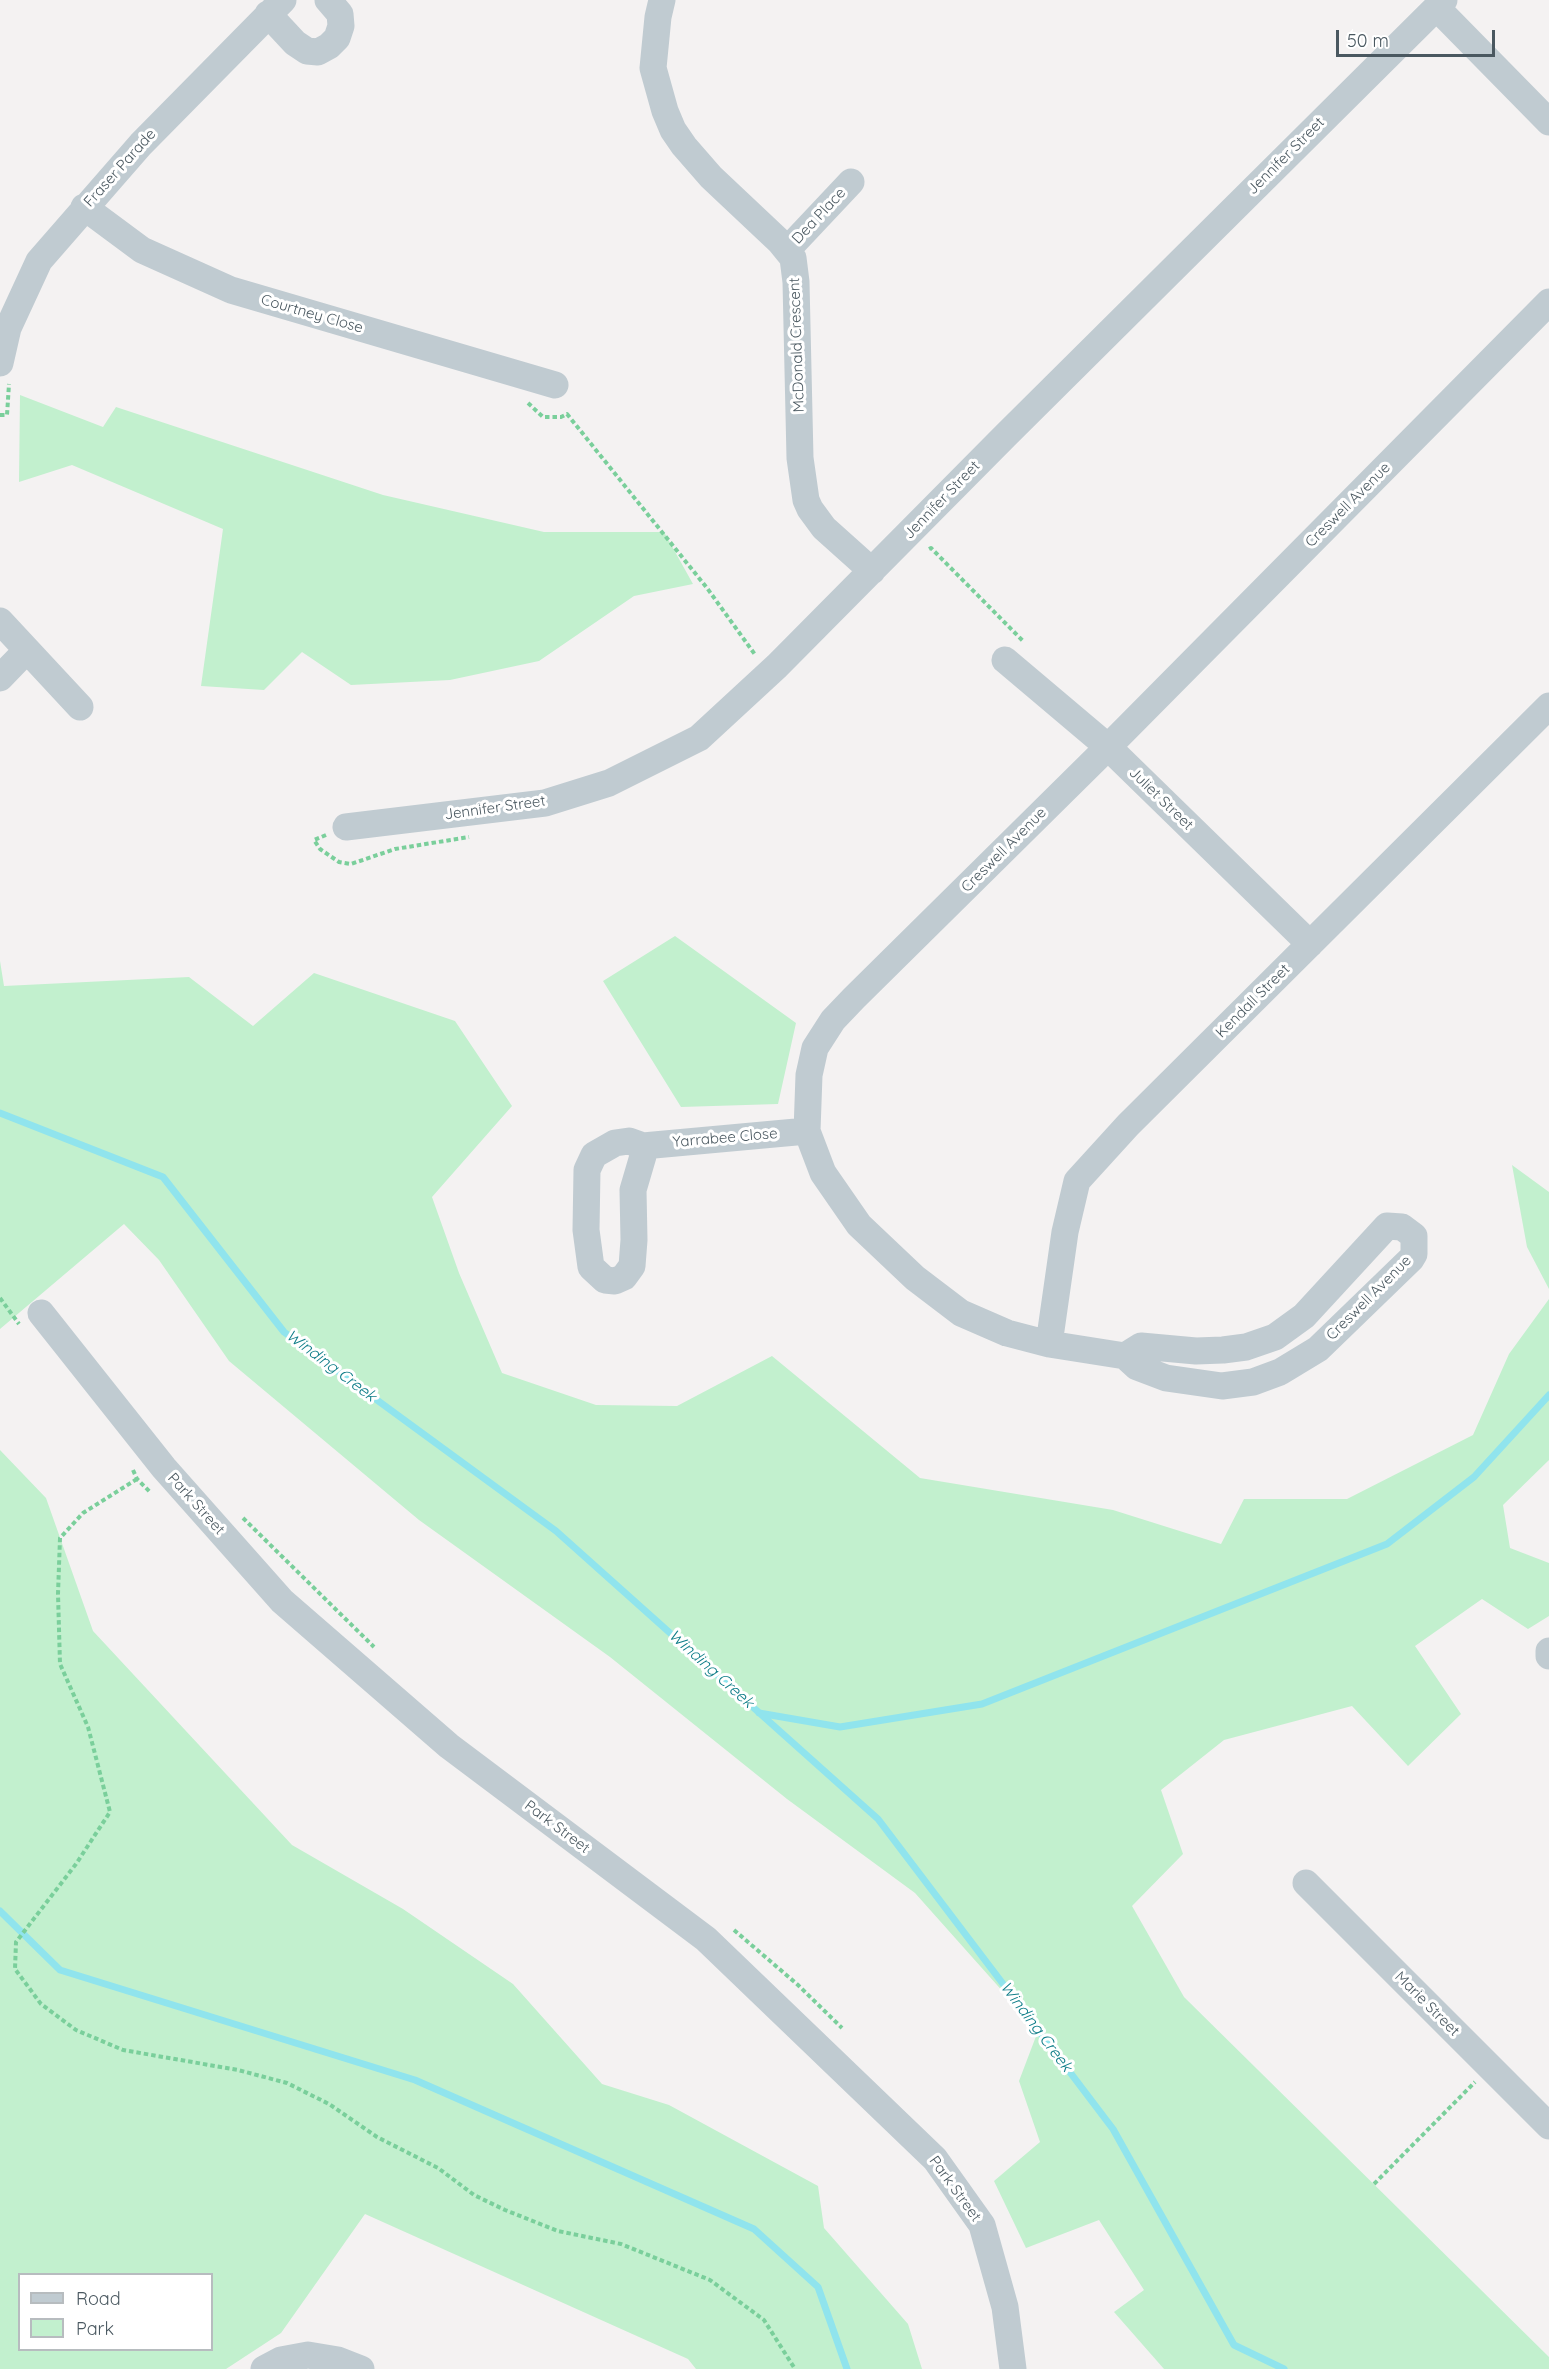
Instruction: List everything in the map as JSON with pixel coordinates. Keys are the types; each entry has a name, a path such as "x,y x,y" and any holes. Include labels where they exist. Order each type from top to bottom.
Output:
{"street":[{"path":"271,6 295,43 307,51 318,52 337,38 341,26 339,14 328,0"},
{"name":"McDonald Crescent","path":"662,0 657,17 653,68 672,130 711,177 793,258 796,282 800,458 806,500 824,528 872,571"},
{"path":"1441,4 1549,122"},
{"name":"Jennifer Street","path":"346,827 545,803 609,783 699,738 777,666 1021,420 1441,4"},
{"name":"Fraser Parade","path":"5,371 8,328 39,261 84,207 271,6"},
{"name":"Dea Place","path":"787,250 851,182"},
{"name":"Courtney Close","path":"84,207 142,250 231,290 555,385"},
{"name":"Creswell Avenue","path":"1125,1356 1141,1346 1196,1351 1223,1350 1246,1347 1275,1337 1304,1316 1387,1226 1402,1227 1414,1236 1414,1254 1411,1259 1318,1349 1280,1372 1253,1382 1222,1386 1166,1378 1137,1367 1125,1356 1049,1344 1007,1333 962,1312 915,1278 859,1225 823,1173 807,1131 809,1075 815,1048 833,1020 1108,747 1549,302"},
{"path":"0,621 80,707"},
{"path":"0,678 27,650"},
{"name":"Juliet Street","path":"1005,660 1108,747 1310,945"},
{"name":"Kendall Street","path":"1049,1344 1065,1232 1077,1181 1128,1125 1546,717"},
{"name":"Yarrabee Close","path":"643,1146 643,1156 633,1190 632,1266 624,1277 615,1281 605,1280 591,1267 586,1230 589,1164 594,1155 615,1143 628,1141 643,1146 807,1131"},
{"name":"Park Street","path":"29,1318 282,1601 449,1746 706,1939 935,2159 982,2225 1005,2307 1013,2369"},
{"path":"1549,1651 1549,1656"},
{"name":"Marie Street","path":"1306,1883 1549,2126"},
{"path":"264,2369 281,2360 308,2355 338,2360 361,2369"}],"path":[{"path":"0,415 7,415 5,371"},
{"path":"526,401 543,417 561,417 567,414 707,588 757,658 752,663"},
{"path":"931,548 1029,648"},
{"path":"0,1298 29,1318"},
{"path":"137,1479 83,1513 60,1538 58,1594 60,1664 88,1727 110,1812 76,1864 16,1942 15,1969 41,2004 76,2030 123,2050 238,2070 287,2083 329,2104 377,2137 438,2168 474,2195 505,2210 558,2231 621,2244 710,2280 764,2320 795,2369"},
{"path":"235,1510 379,1652"},
{"path":"733,1929 798,1985 842,2028"},
{"path":"1374,2184 1490,2067"}],"green space":[{"path":"20,395 103,427 116,407 383,495 544,532 664,532 693,584 634,596 539,661 450,680 351,685 302,652 264,690 201,686 223,529 72,465 19,482"},
{"path":"675,936 796,1023 778,1104 681,1107 603,981"},
{"path":"0,961 4,986 189,977 253,1026 314,973 455,1021 512,1106 432,1197 459,1273 502,1373 596,1405 677,1406 772,1356 920,1478 1113,1510 1221,1544 1244,1499 1347,1499 1473,1435 1509,1354 1549,1299 1549,1460 1503,1505 1510,1548 1549,1563 1549,1616 1528,1629 1482,1599 1415,1646 1461,1714 1408,1766 1352,1706 1224,1740 1161,1790 1183,1854 1132,1906 1184,1997 1549,2357 1549,2369 1164,2369 1114,2312 1144,2290 1099,2220 1026,2248 994,2181 1040,2142 1019,2081 1038,2031 915,1893 787,1799 610,1657 419,1520 229,1361 159,1260 124,1224 0,1329"},
{"path":"1512,1165 1549,1192 1549,1289 1527,1247"},
{"path":"0,1450 46,1498 93,1631 292,1845 403,1909 513,1984 602,2084 669,2105 818,2186 824,2228 908,2324 922,2369 696,2369 688,2359 365,2214 281,2333 226,2369 0,2369"}],"waterway":[{"name":"Winding Creek","path":"0,1113 163,1177 284,1332 556,1531 878,1819 1113,2129 1234,2345 1284,2369"},
{"path":"759,1713 840,1727 982,1704 1387,1544 1474,1477 1549,1395"},
{"path":"0,1911 60,1970 415,2080 754,2229 818,2287 847,2369"}]}
